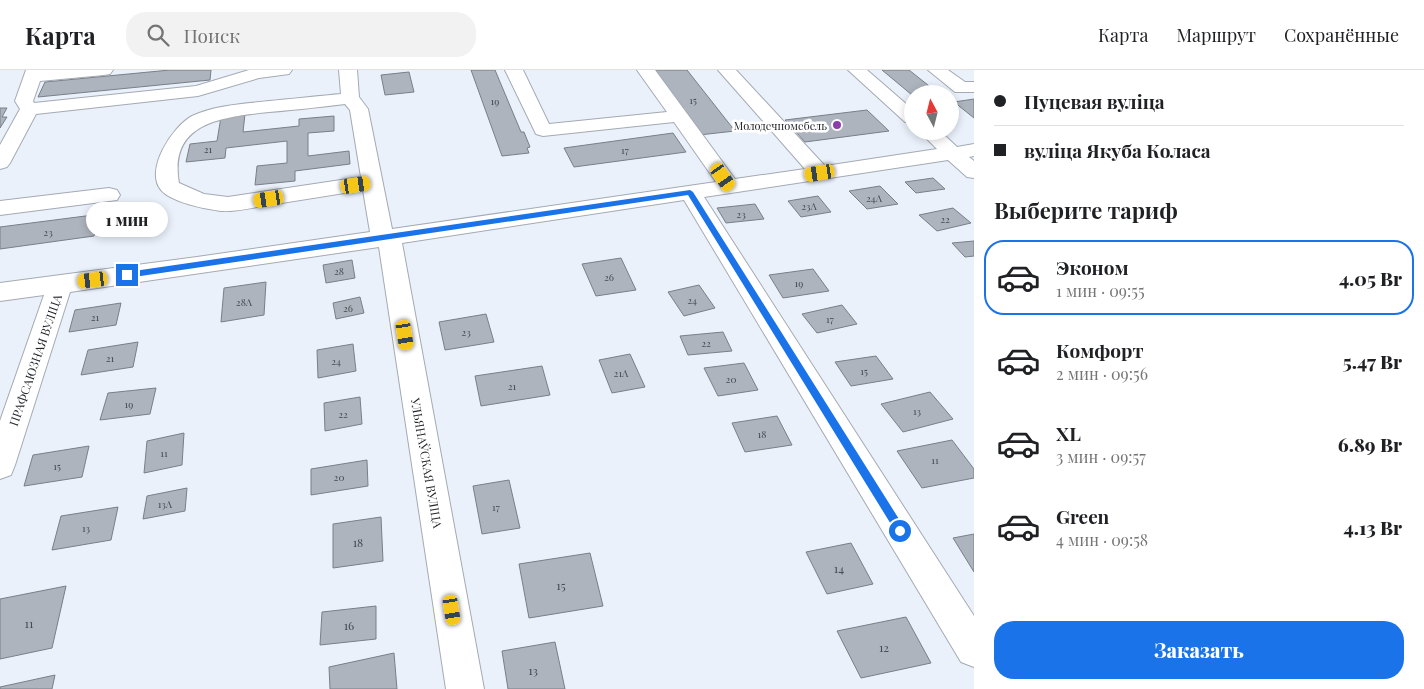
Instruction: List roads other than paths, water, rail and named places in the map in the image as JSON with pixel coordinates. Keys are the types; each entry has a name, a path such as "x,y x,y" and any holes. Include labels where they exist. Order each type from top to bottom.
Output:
{"street":[{"path":"29,109 24,101 34,73 104,70"},
{"path":"29,109 198,91 257,73 283,70"},
{"path":"348,70 350,98 223,112 199,119 181,132 174,142 167,163 169,186 194,198 211,203 228,204 373,182"},
{"path":"514,70 543,130 679,116"},
{"path":"646,70 730,187"},
{"path":"727,70 820,173"},
{"path":"857,70 904,111"},
{"path":"936,70 961,88 974,87"},
{"name":"УЛЬЯНАЎСКАЯ ВУЛІЦА","path":"350,98 359,109 362,120 373,182 386,238 465,689"},
{"path":"0,163 29,109"},
{"path":"938,140 974,172"},
{"path":"0,292 386,238 974,150"},
{"path":"690,192 974,649"},
{"path":"0,208 108,195"},
{"name":"ПРАФСАЮЗНАЯ ВУЛІЦА","path":"0,464 60,284"}],"place":[{"name":"Молодечномебель","path":"837,125"}]}
